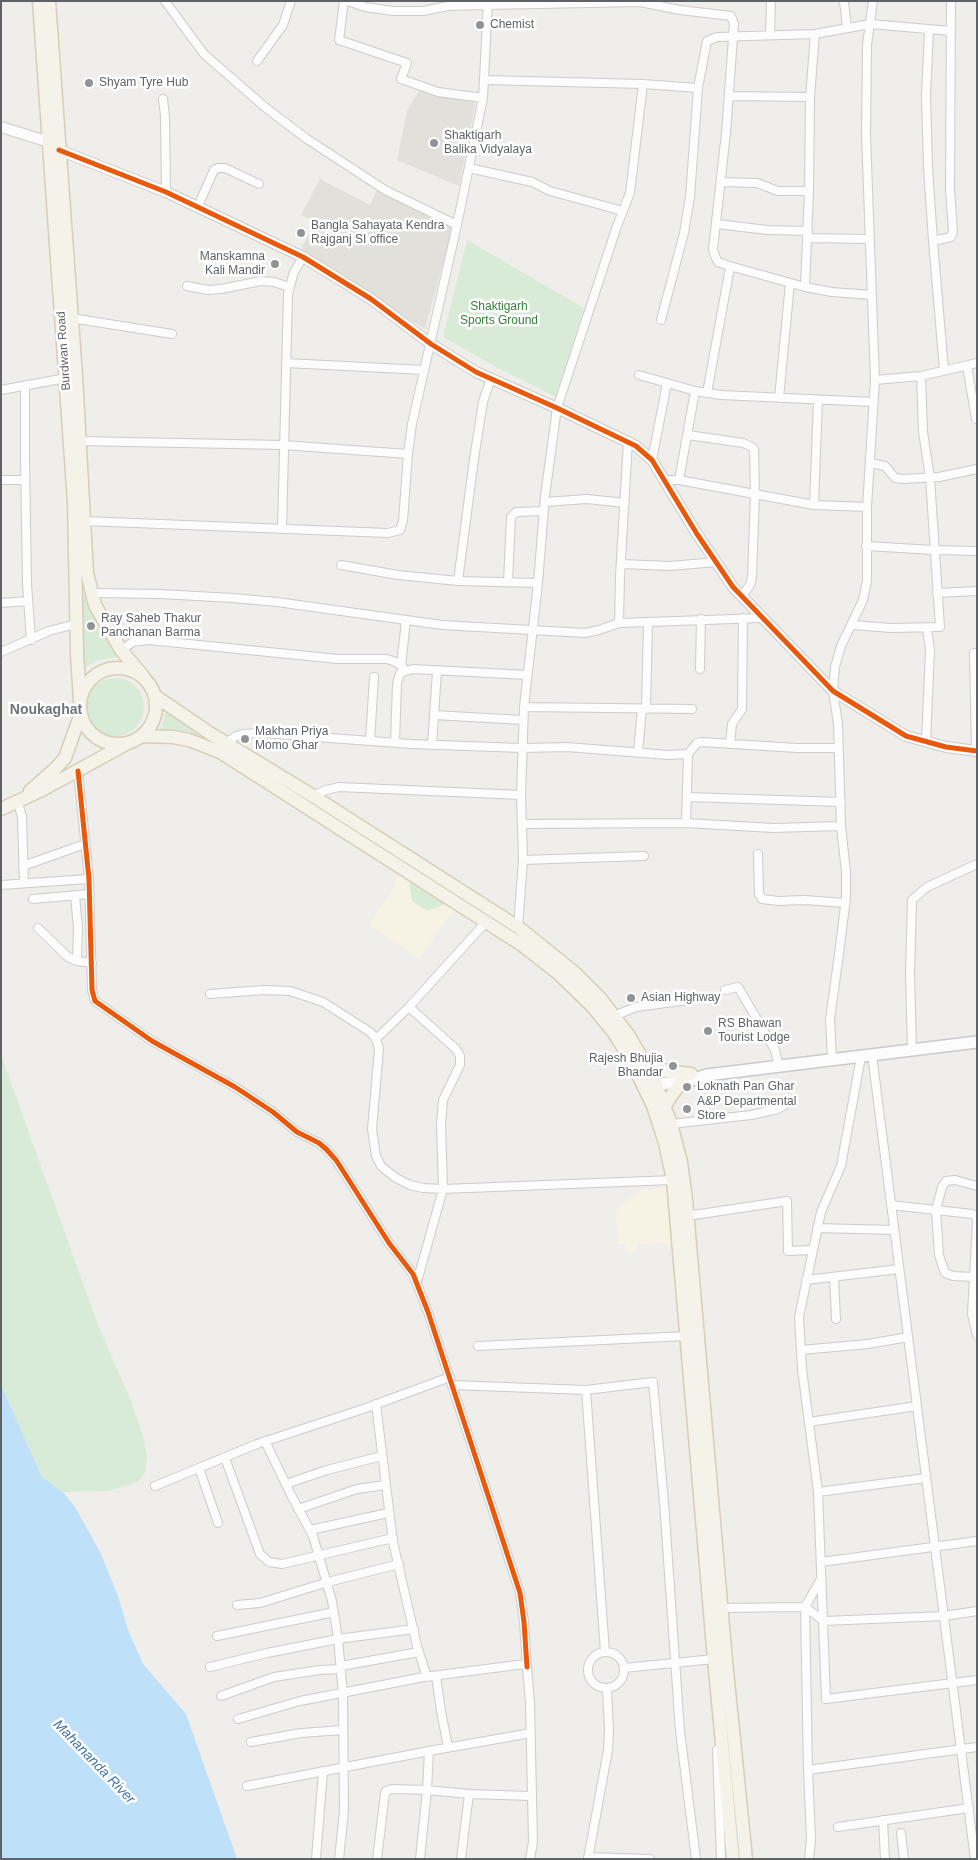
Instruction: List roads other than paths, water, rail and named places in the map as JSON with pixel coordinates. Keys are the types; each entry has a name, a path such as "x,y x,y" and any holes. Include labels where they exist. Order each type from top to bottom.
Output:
{"main road":[{"name":"Burdwan Road","path":"39,1 59,150 84,520 80,550 76,624 81,707"},
{"name":"Burdwan Road","path":"49,1 49,142 80,550 92,593 103,620 121,650 143,676"},
{"path":"1,809 42,790 142,736 152,724 156,710 155,696 151,685 143,676 131,670 118,668 104,670 93,677 84,688 81,707 64,758 54,770 19,800"},
{"path":"155,696 226,743 313,796 518,927 575,973 600,998 642,1058 673,1180 733,1859"},
{"path":"81,707 86,725 94,735 105,741 117,744 130,742"},
{"path":"142,736 173,737 189,740 220,752 502,933 514,948 556,981 617,1038 666,1106 683,1176 695,1305 704,1331 710,1382 714,1447 710,1473 721,1608 747,1856"},
{"path":"649,1082 977,1042"},
{"path":"642,1058 686,1078"},
{"path":"666,1106 671,1096 686,1078"}],"street":[{"path":"165,1 204,54 266,108 307,139 385,190 457,225"},
{"path":"257,61 282,25 290,1"},
{"path":"344,1 339,40 406,63 401,79 408,82 438,92 483,98"},
{"path":"348,1 365,7 393,10 423,10 488,3 640,2 680,10 731,16 734,24 729,96 713,249 718,262 806,288 872,295"},
{"path":"770,35 771,1"},
{"path":"844,1 847,28"},
{"path":"832,1060 830,1019 845,903 846,872 841,826 838,724 833,691 835,667 841,646 863,600 867,581 867,507 874,380 866,135 867,45 873,1"},
{"path":"933,241 951,237 953,232 950,189 951,1"},
{"path":"84,520 388,533 400,530 403,521 408,454 424,370 457,225 483,98 488,3"},
{"path":"661,320 684,233 690,197 698,88 707,41 717,37 815,34 870,24 951,31"},
{"path":"929,30 926,95 933,241 944,370"},
{"path":"806,288 810,97 815,34"},
{"path":"485,80 644,84 698,88"},
{"path":"518,927 523,824 521,795 524,707 538,583 544,502 556,408 616,226 630,193 644,84"},
{"path":"729,96 810,97"},
{"path":"163,98 166,192"},
{"path":"1,127 49,142"},
{"path":"59,150 198,206 303,257 371,298 431,344 476,372 628,441 652,460 716,562 741,597 833,691 906,736 946,747 976,750 974,653"},
{"path":"198,206 214,170 225,168 259,184"},
{"path":"469,168 532,182 550,191 623,211"},
{"path":"721,182 756,183 778,191 809,191"},
{"path":"717,224 807,235 870,239"},
{"path":"282,529 289,287 294,272 303,257"},
{"path":"707,393 730,266"},
{"path":"187,286 208,290 261,281 274,282 289,287"},
{"path":"780,398 790,283"},
{"path":"71,318 172,334"},
{"path":"286,363 424,370"},
{"path":"874,380 921,376 977,364"},
{"path":"967,366 976,419"},
{"path":"638,375 707,393 873,402"},
{"path":"853,624 891,628 940,627 930,478 922,432 921,376"},
{"path":"1,390 66,378"},
{"path":"458,581 474,459 484,402 491,378"},
{"path":"652,460 667,383"},
{"path":"25,386 25,480 28,601 31,640"},
{"path":"679,480 695,391"},
{"path":"814,505 818,400"},
{"path":"688,435 742,443 750,446 755,453 752,577 750,585 741,597"},
{"path":"79,441 283,445 408,454"},
{"path":"619,623 628,441"},
{"path":"870,463 885,466 895,478 902,479 930,478 977,470"},
{"path":"1,480 25,480"},
{"path":"665,480 679,480 814,505 867,507"},
{"path":"544,502 587,499 625,503"},
{"path":"508,582 511,517 516,512 544,511"},
{"path":"866,546 977,551"},
{"path":"621,564 670,566 716,562"},
{"path":"340,565 398,575 458,581 538,583"},
{"path":"937,593 977,591"},
{"path":"92,593 169,594 233,598 277,602 442,625 585,633 619,623 762,618"},
{"path":"1,603 28,601"},
{"path":"730,743 732,724 742,709 743,618"},
{"path":"700,669 701,619"},
{"path":"395,742 398,678 403,668 406,620"},
{"path":"638,752 644,709 648,622"},
{"path":"1,652 49,631 76,624"},
{"path":"926,742 930,650 927,628"},
{"path":"121,650 133,642 149,640 338,659 372,658 387,660 403,668 527,675"},
{"path":"432,745 437,671"},
{"path":"370,741 374,677"},
{"path":"524,707 692,709"},
{"path":"434,715 524,720"},
{"path":"226,743 242,734 263,733 432,745 522,748 567,746 676,755 688,754"},
{"path":"686,823 688,754 697,743 730,743 796,748 839,748"},
{"path":"78,771 90,894 93,998 101,1007 152,1041 235,1087 273,1112 298,1132 319,1142 336,1160 389,1243 417,1282 520,1593 531,1733 533,1842 530,1859"},
{"path":"313,796 339,787 521,795"},
{"path":"687,797 840,802"},
{"path":"19,800 22,817 24,883"},
{"path":"523,824 686,823 773,828 841,826"},
{"path":"23,866 85,844"},
{"path":"758,854 759,894 762,899 845,903"},
{"path":"522,860 644,856"},
{"path":"912,1051 910,972 912,900 927,887 977,864"},
{"path":"1,885 89,879"},
{"path":"33,899 90,894"},
{"path":"75,896 78,928 77,961"},
{"path":"376,1039 409,1007 486,922"},
{"path":"38,928 63,953 77,961 92,963"},
{"path":"725,990 738,987 774,1050 779,1067"},
{"path":"210,994 290,990 322,1002 370,1032 376,1039 379,1049 372,1129 376,1156 381,1166 396,1178 410,1185 443,1189 673,1180"},
{"path":"614,1016 636,1008 688,1000"},
{"path":"409,1007 456,1049 460,1056 460,1065 443,1100 441,1123 443,1189 417,1282"},
{"path":"866,1056 891,1205 952,1683 975,1842 975,1859"},
{"path":"866,1056 841,1166 827,1194 817,1228 799,1317 801,1350 818,1492 826,1699 977,1680"},
{"path":"671,1124 751,1115 778,1109 793,1100"},
{"path":"974,1277 953,1276 945,1273 939,1255 936,1210 942,1187 946,1181 955,1180 977,1186"},
{"path":"687,1216 787,1201 788,1251 812,1250"},
{"path":"891,1205 976,1216 974,1314 977,1335"},
{"path":"817,1228 894,1230"},
{"path":"806,1280 899,1269"},
{"path":"834,1277 836,1319"},
{"path":"478,1346 687,1336"},
{"path":"801,1350 868,1344 908,1337"},
{"path":"155,1486 265,1441 451,1381 586,1390 653,1382 664,1502 680,1731 696,1859"},
{"path":"586,1390 605,1652"},
{"path":"376,1404 388,1513 426,1677"},
{"path":"809,1422 916,1406"},
{"path":"265,1441 310,1530 328,1582 334,1612 343,1694 345,1767 344,1811 339,1859"},
{"path":"286,1484 327,1470 382,1456"},
{"path":"225,1458 257,1546 263,1558 275,1564 320,1556 393,1538"},
{"path":"198,1468 218,1523"},
{"path":"818,1492 926,1478"},
{"path":"298,1509 357,1489 385,1485"},
{"path":"310,1530 388,1513"},
{"path":"820,1562 977,1541"},
{"path":"238,1605 260,1603 328,1582 399,1564"},
{"path":"809,1859 811,1839 805,1606 822,1578"},
{"path":"721,1608 805,1606 824,1621 944,1616 977,1611"},
{"path":"217,1636 334,1612"},
{"path":"210,1667 266,1653 338,1639 414,1629"},
{"path":"221,1696 274,1677 341,1667 419,1652"},
{"path":"605,1652 617,1655 622,1661 624,1668 621,1682 607,1689 594,1684 590,1679 588,1670 590,1661 598,1654 605,1652"},
{"path":"624,1668 714,1659"},
{"path":"238,1719 288,1704 426,1677 520,1664 525,1664 527,1667"},
{"path":"436,1676 448,1747"},
{"path":"607,1689 608,1750 588,1858 650,1859"},
{"path":"717,1693 721,1859"},
{"path":"251,1742 294,1734 343,1730"},
{"path":"247,1786 429,1750 531,1733"},
{"path":"808,1770 977,1747"},
{"path":"420,1859 429,1750"},
{"path":"316,1859 323,1771"},
{"path":"377,1859 386,1790 427,1790 469,1794 531,1796"},
{"path":"461,1859 469,1794"},
{"path":"838,1827 969,1808"},
{"path":"884,1820 885,1859"},
{"path":"901,1833 904,1859"}],"water":[{"name":"Mahananda River","path":"1,1385 42,1477 63,1492 75,1507 100,1552 118,1596 128,1630 143,1664 186,1714 237,1859 1,1859"}],"place":[{"name":"Chemist","path":"480,25"},
{"name":"Shyam Tyre Hub","path":"89,83"},
{"name":"Shaktigarh Balika Vidyalaya","path":"434,143"},
{"name":"Bangla Sahayata Kendra Rajganj SI office","path":"301,233"},
{"name":"Manskamna Kali Mandir","path":"275,264"},
{"name":"Ray Saheb Thakur Panchanan Barma","path":"91,626"},
{"name":"Makhan Priya Momo Ghar","path":"245,739"},
{"name":"Asian Highway","path":"631,998"},
{"name":"RS Bhawan Tourist Lodge","path":"708,1031"},
{"name":"Rajesh Bhujia Bhandar","path":"673,1066"},
{"name":"Loknath Pan Ghar","path":"687,1087"},
{"name":"A&P Departmental Store","path":"687,1109"}],"district":[{"name":"Noukaghat","path":"46,710"}],"park label":[{"name":"Shaktigarh Sports Ground","path":"499,314"}]}
